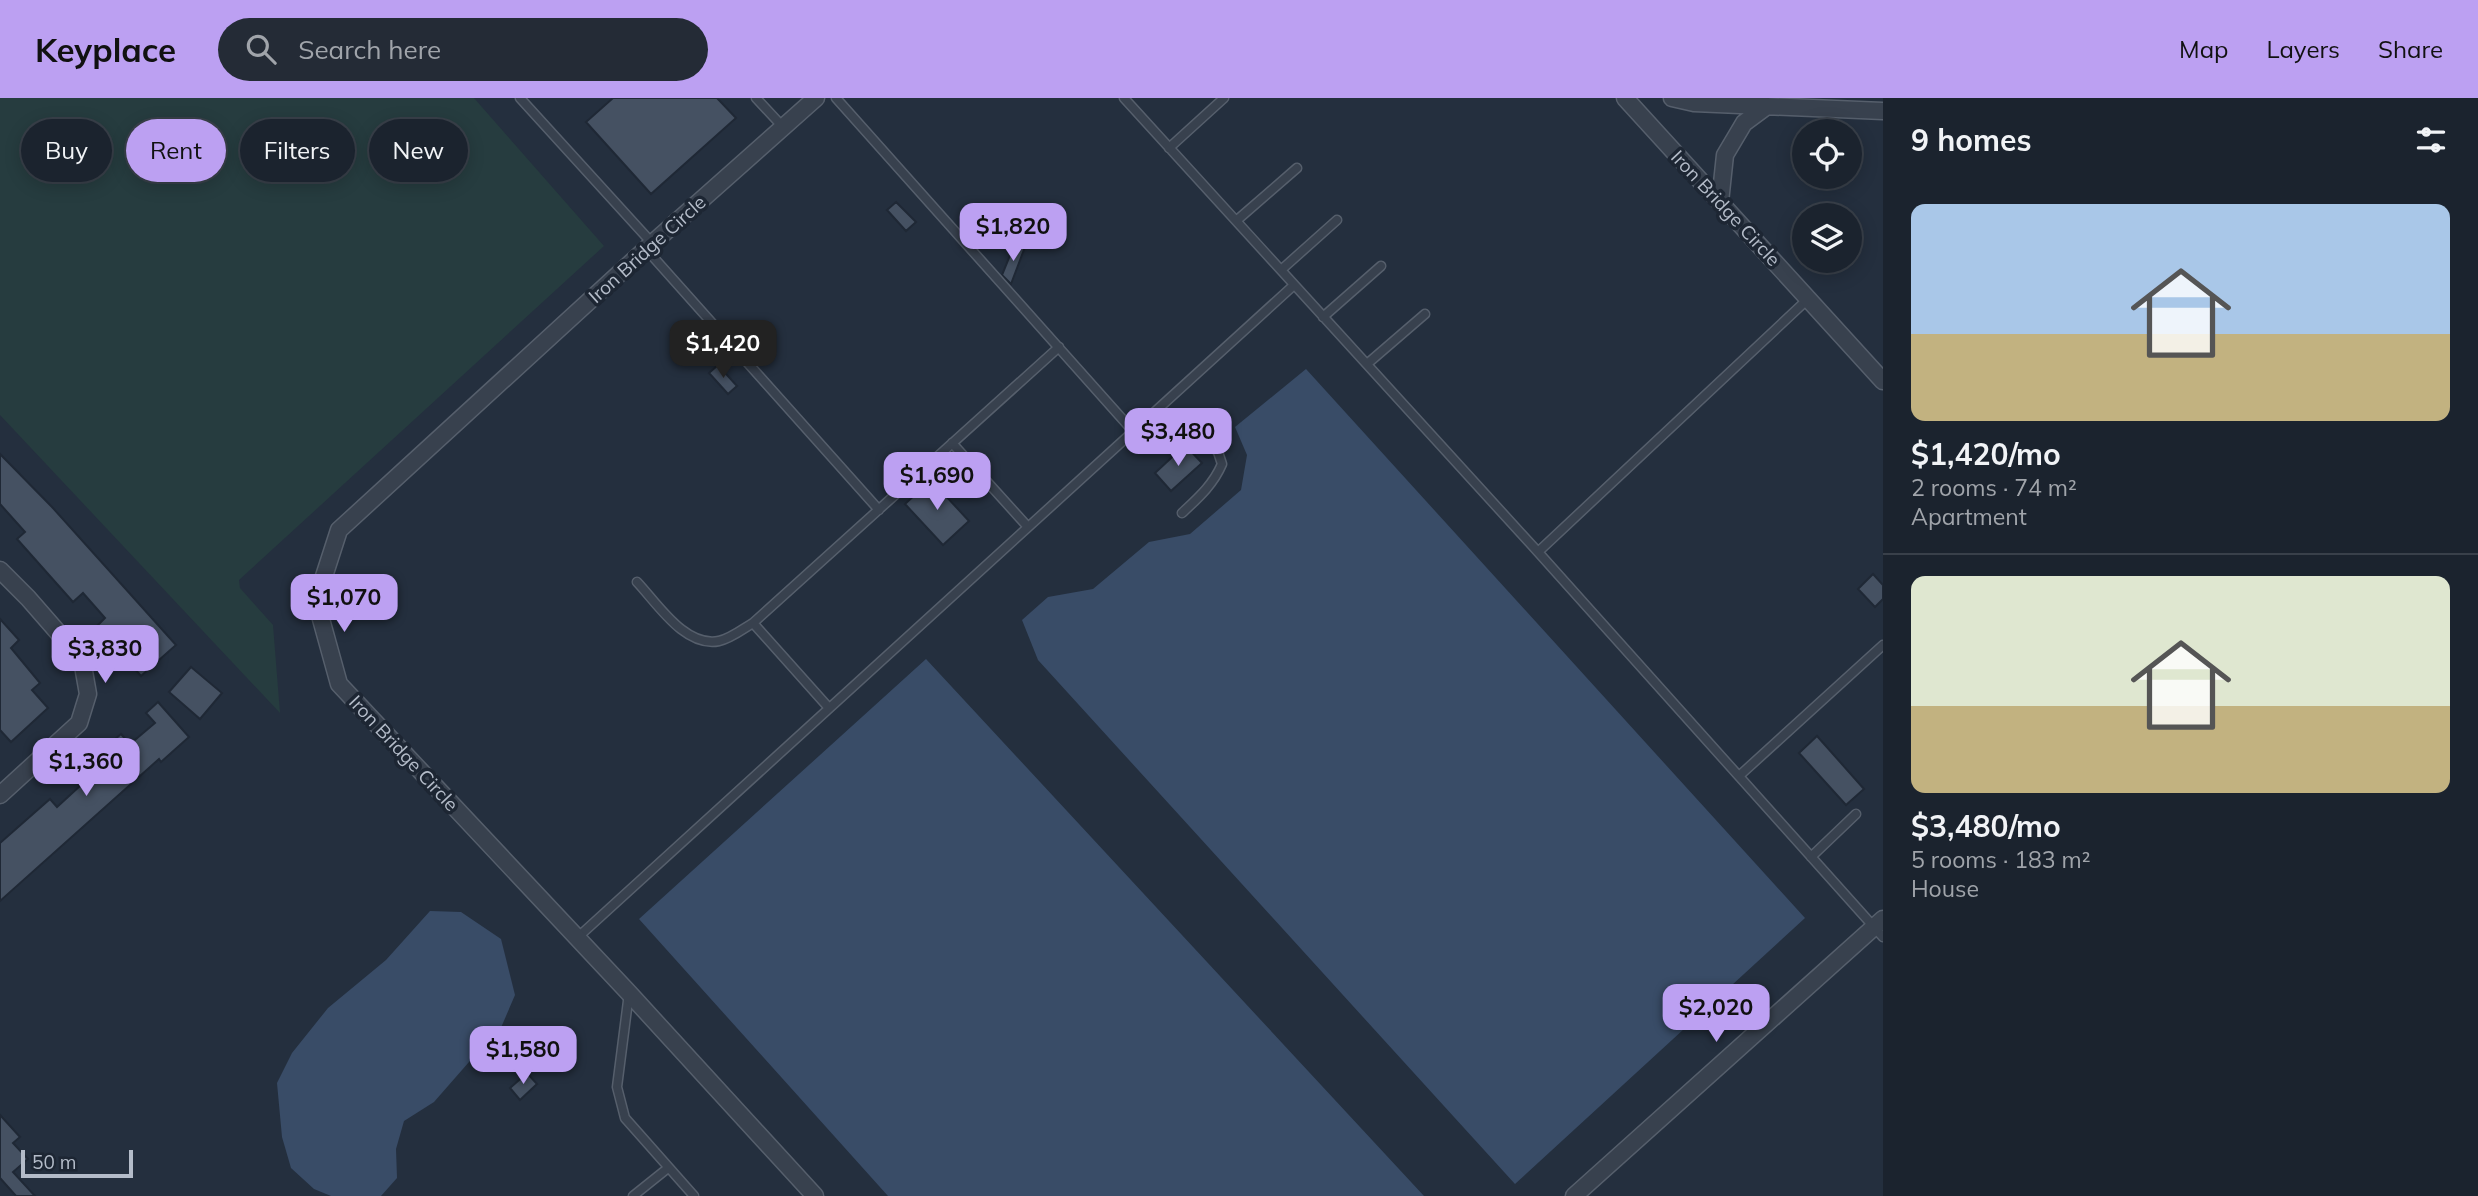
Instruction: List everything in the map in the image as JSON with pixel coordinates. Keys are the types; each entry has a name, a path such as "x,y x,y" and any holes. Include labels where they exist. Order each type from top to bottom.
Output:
{"street":[{"name":"Iron Bridge Circle","path":"815,1196 339,684 316,601 340,530 649,246 817,98"},
{"name":"Iron Bridge Circle","path":"1625,98 1883,381"},
{"path":"1672,98 1694,103 1883,111"},
{"path":"1720,202 1725,155 1744,123 1767,106"},
{"path":"0,570 82,660 88,694 79,723 0,795"},
{"path":"1574,1196 1880,927"}],"lane":[{"path":"520,98 879,510"},
{"path":"756,98 783,127"},
{"path":"836,98 1133,430"},
{"path":"1124,98 1538,552 1811,857 1880,927"},
{"path":"1169,148 1224,98"},
{"path":"1236,221 1297,168"},
{"path":"1281,270 1337,220"},
{"path":"1324,317 1381,266"},
{"path":"577,938 1294,285"},
{"path":"1538,552 1808,298"},
{"path":"1367,364 1425,314"},
{"path":"637,582 681,630 704,641 720,641 753,623 1059,347"},
{"path":"1148,417 1195,427 1218,452 1222,464 1217,476 1207,490 1182,513"},
{"path":"952,443 1028,527"},
{"path":"753,623 829,708"},
{"path":"1739,776 1883,645"},
{"path":"1811,857 1856,814"},
{"path":"629,993 617,1087 625,1118 694,1196"},
{"path":"633,1196 668,1168"}],"green space":[{"path":"0,98 474,98 604,246 239,580 240,588 273,625 280,713 0,415"}],"water":[{"path":"1306,369 1805,918 1515,1184 1038,660 1022,620 1048,597 1093,589 1149,542 1190,534 1241,490 1247,455 1235,427"},
{"path":"926,659 1424,1196 888,1196 639,919"},
{"path":"430,911 461,912 501,939 515,995 497,1037 469,1062 434,1102 404,1121 396,1149 397,1178 381,1196 331,1196 314,1189 291,1168 282,1137 277,1083 292,1053 328,1008 386,960"}],"building":[{"path":"613,98 717,98 736,118 651,194 586,122"},
{"path":"896,202 916,222 906,231 887,210"},
{"path":"1015,243 1025,247 1011,284 1002,275"},
{"path":"718,365 737,386 728,394 709,373"},
{"path":"1185,445 1202,463 1171,491 1155,473"},
{"path":"0,454 52,507 176,645 141,676 97,626 105,618 83,593 73,602 17,539 25,532 0,504"},
{"path":"931,480 969,521 943,545 905,504"},
{"path":"1873,574 1883,585 1883,599 1875,607 1858,589"},
{"path":"0,619 19,640 11,648 40,683 32,690 48,708 11,742 0,730"},
{"path":"191,667 222,693 200,719 169,692"},
{"path":"158,702 189,737 161,762 159,759 0,901 0,843 50,799 57,807 80,786 72,777 121,734 130,744 155,723 146,713"},
{"path":"1817,736 1864,789 1846,805 1799,753"},
{"path":"527,1073 537,1084 520,1100 510,1088"},
{"path":"0,1115 20,1137 13,1143 28,1159 13,1172 35,1196 16,1196 0,1178"}]}
